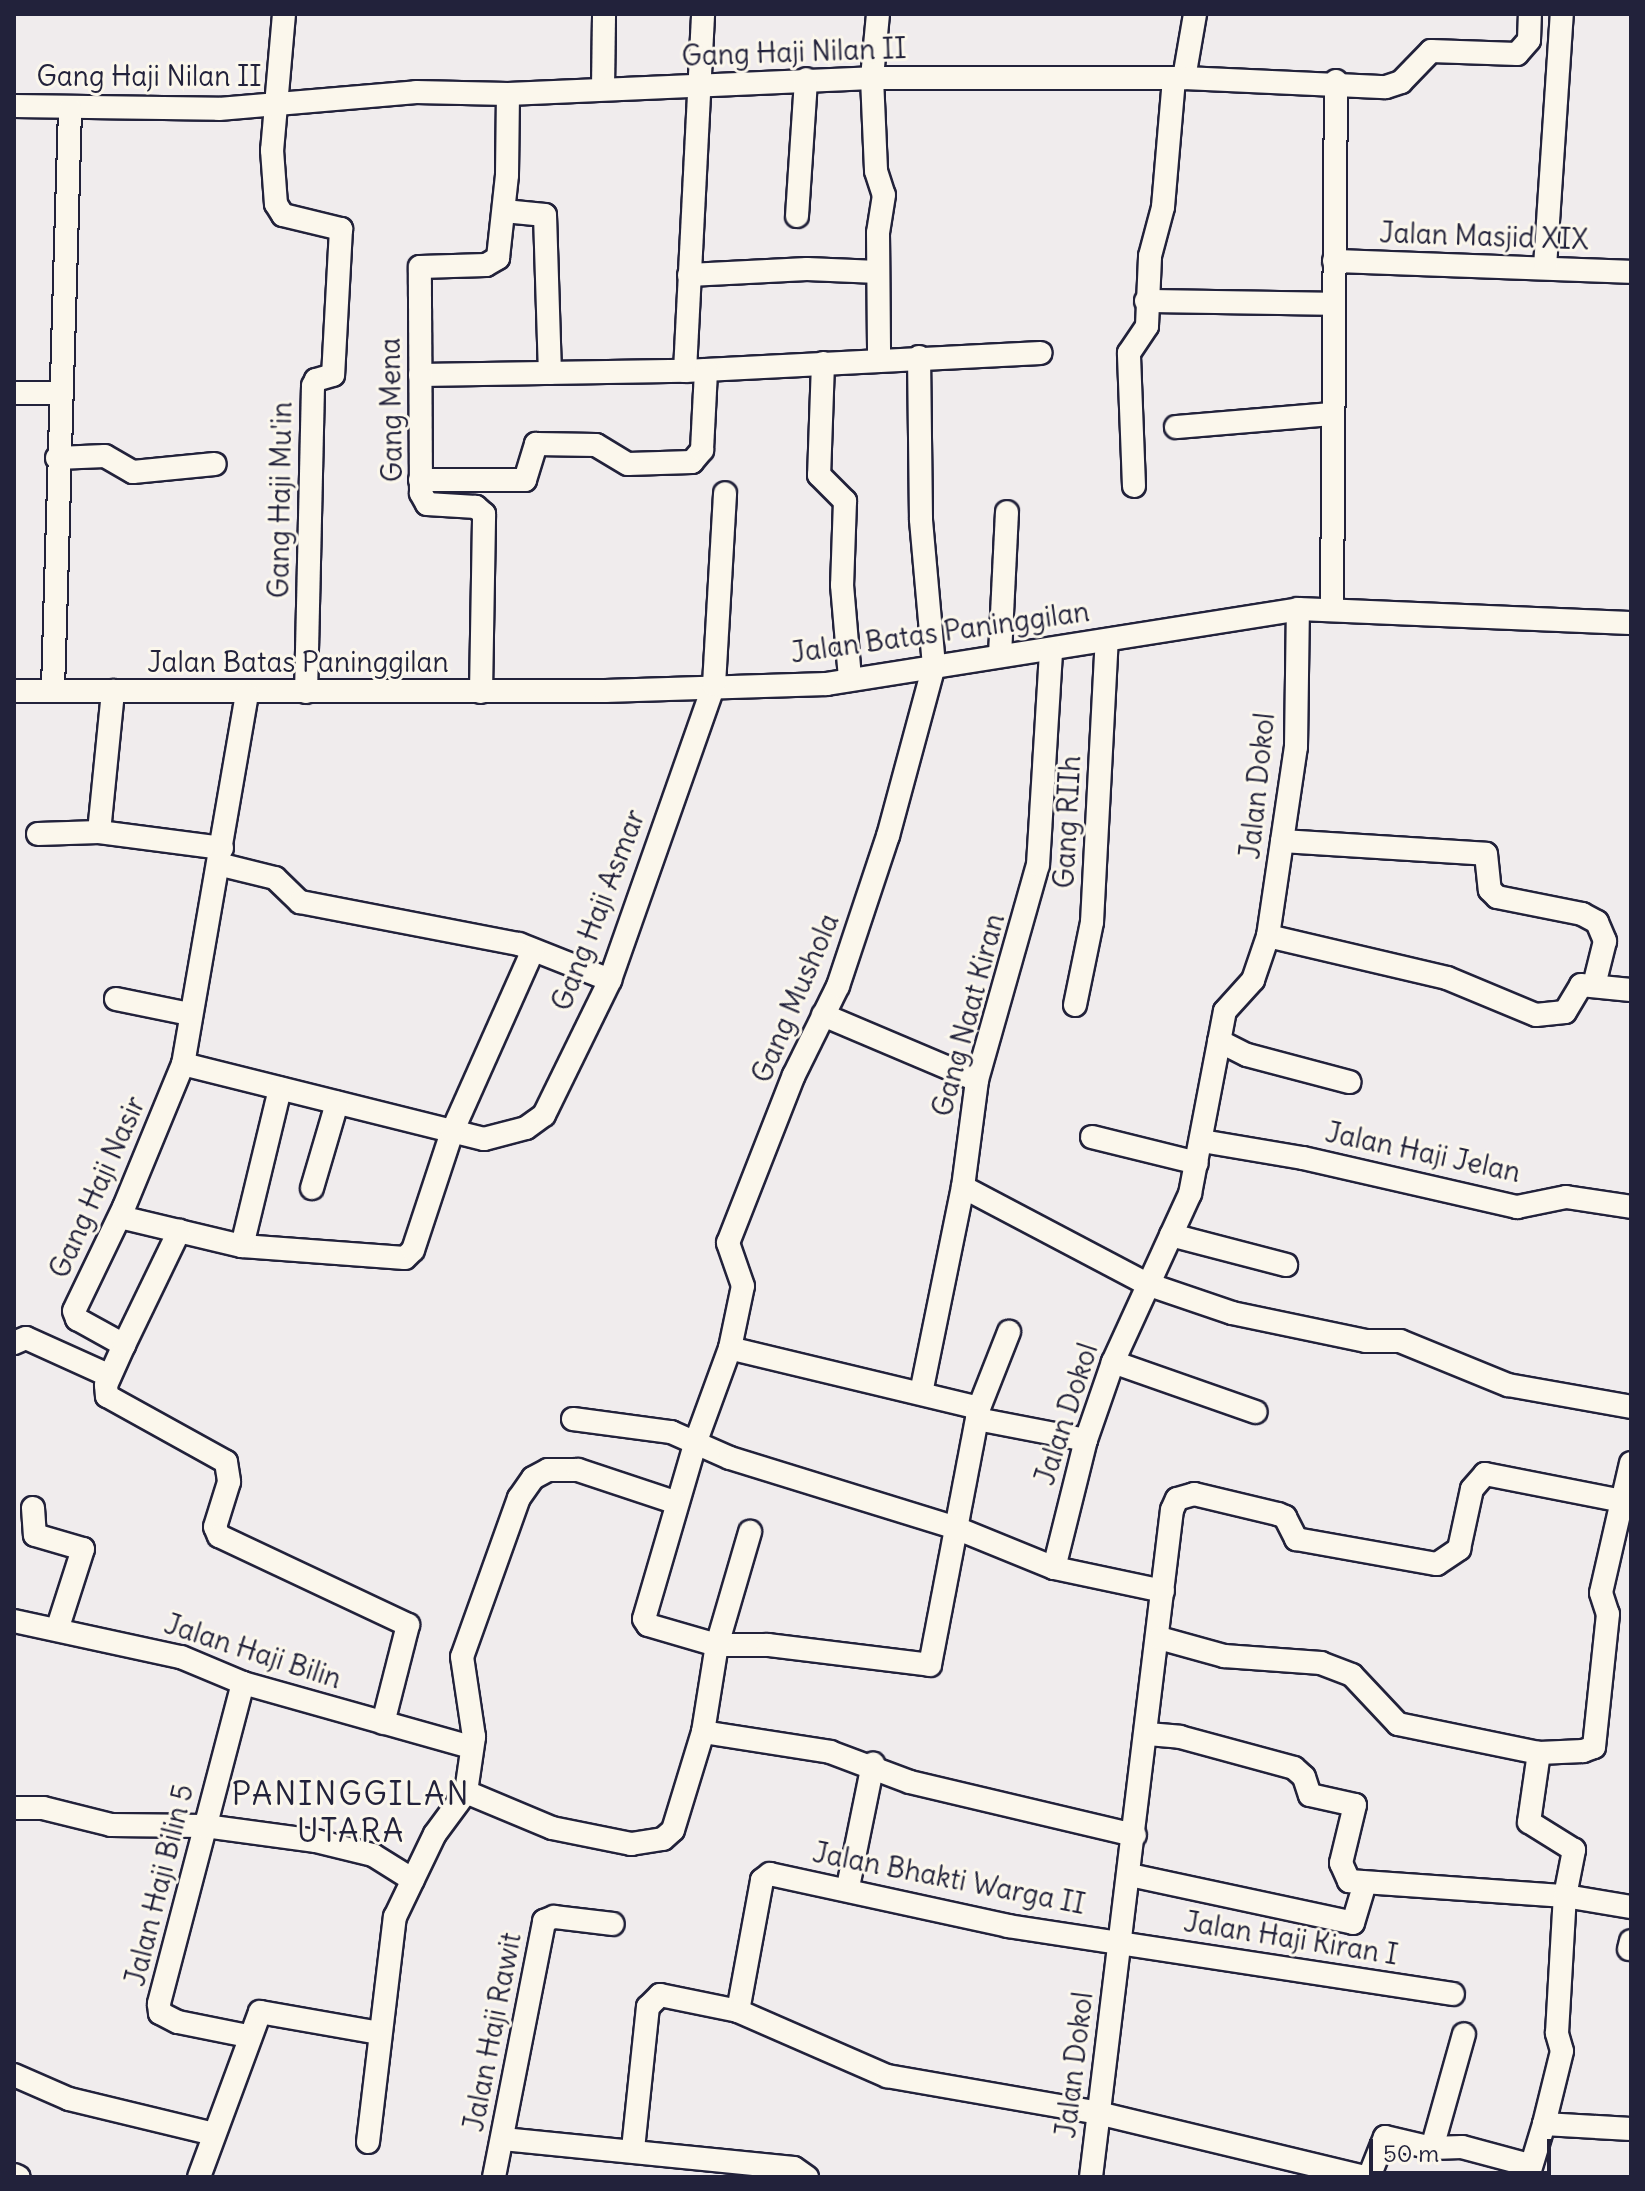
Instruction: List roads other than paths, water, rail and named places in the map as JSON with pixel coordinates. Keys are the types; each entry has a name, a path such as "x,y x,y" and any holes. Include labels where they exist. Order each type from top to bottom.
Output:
{"street":[{"path":"276,106 284,14"},
{"path":"603,88 604,14"},
{"path":"420,480 525,480 536,444 596,445 628,464 692,462 702,450 689,275 696,84 703,14"},
{"path":"878,14 872,78 876,171 884,195 878,272 879,359"},
{"path":"1134,486 1129,353 1147,326 1150,256 1163,207 1179,78 1195,14"},
{"name":"Gang Haji Nilan II","path":"14,106 70,109 276,106 416,92 508,94 872,78 1179,78 1336,81 1394,86 1431,51 1517,54 1529,40 1530,14"},
{"path":"1545,267 1562,14"},
{"path":"797,216 806,79"},
{"path":"1332,608 1336,81"},
{"path":"508,94 504,211 545,215 550,373"},
{"name":"Gang Haji Mu'in","path":"276,106 272,150 278,210 341,229 333,375 316,380 313,386 306,692"},
{"path":"53,689 57,458 70,109"},
{"name":"Gang Mena","path":"481,692 484,514 476,507 427,504 420,480 420,267 493,262 501,250 504,211"},
{"name":"Jalan Masjid XIX","path":"1334,261 1631,272"},
{"path":"689,275 807,269 878,272"},
{"path":"1146,301 1333,304"},
{"path":"420,375 696,371 879,359 1041,353"},
{"path":"919,357 921,519 934,666"},
{"path":"823,363 819,475 845,501 842,585 850,679"},
{"path":"14,393 59,393"},
{"path":"1176,427 1332,414"},
{"path":"57,458 105,456 133,472 215,464"},
{"name":"Gang Haji Asmar","path":"183,1064 452,1132 503,1137 544,1115 610,980 714,685 725,493"},
{"path":"1000,655 1007,512"},
{"name":"Jalan Batas Paninggilan","path":"14,691 53,689 247,694 481,692 850,679 1298,609 1332,608 1631,623"},
{"name":"Jalan Dokol","path":"1054,1568 1086,1440 1113,1362 1171,1235 1200,1152 1225,1011 1253,980 1268,936 1296,747 1298,609"},
{"name":"Gang RIIh","path":"1075,1005 1092,922 1107,640"},
{"name":"Gang Naat Kiran","path":"921,1393 963,1187 977,1080 1010,978 1041,849 1051,650"},
{"name":"Gang Mushola","path":"717,1645 648,1625 644,1619 696,1441 730,1348 743,1286 728,1243 838,986 877,871 934,666"},
{"path":"99,832 113,691"},
{"name":"Gang Haji Nasir","path":"124,1345 77,1319 74,1311 120,1217 183,1064 189,1014 247,694"},
{"path":"38,834 99,832 220,856 275,878 300,902 422,922 533,950 610,980"},
{"path":"1282,841 1486,854 1490,890 1497,897 1582,914 1597,922 1605,941 1594,985"},
{"path":"1268,936 1447,978 1536,1015 1559,1016 1572,1006 1581,985 1631,990"},
{"path":"120,1217 242,1246 405,1258 413,1250 452,1132 533,950"},
{"path":"116,999 189,1014"},
{"path":"823,1015 977,1080"},
{"path":"1219,1041 1247,1055 1349,1082"},
{"path":"242,1246 280,1089"},
{"path":"312,1188 337,1103"},
{"name":"Jalan Haji Jelan","path":"1092,1137 1200,1152 1303,1158 1517,1207 1566,1197 1631,1207"},
{"path":"963,1187 1147,1284 1232,1313 1366,1341 1400,1341 1508,1385 1631,1407"},
{"path":"179,1231 110,1376 107,1396 226,1462 229,1482 215,1527 219,1536 408,1625 383,1723"},
{"path":"1171,1235 1286,1265"},
{"path":"717,1645 768,1645 930,1665 978,1414 1009,1332"},
{"path":"14,1343 26,1338 110,1376"},
{"path":"730,1348 921,1393 978,1414 1086,1440"},
{"path":"1113,1362 1256,1412"},
{"path":"573,1419 643,1426 696,1441 730,1458 956,1528 1054,1568 1163,1591"},
{"path":"1159,1638 1224,1656 1321,1663 1352,1675 1398,1724 1539,1753 1594,1747 1608,1614 1601,1593 1627,1502 1631,1463"},
{"path":"368,2142 395,1917 435,1834 466,1792 474,1727 462,1657 510,1521 533,1478 548,1470 578,1470 677,1503"},
{"name":"Jalan Dokol","path":"1091,2177 1148,1734 1172,1510 1184,1494 1285,1517 1296,1539 1437,1564 1459,1549 1472,1489 1485,1474 1627,1502"},
{"path":"33,1508 35,1535 83,1549 58,1627"},
{"path":"466,1792 552,1828 649,1843 673,1830 703,1732 717,1645 750,1532"},
{"name":"Jalan Haji Bilin","path":"15,1624 58,1627 181,1657 243,1683 471,1747"},
{"name":"Jalan Haji Bilin 5","path":"243,1683 160,2013 248,2036"},
{"path":"703,1732 873,1764 910,1782 1135,1835"},
{"path":"1148,1734 1180,1737 1294,1768 1304,1777 1310,1795 1355,1805 1341,1870 1349,1881 1565,1896 1631,1907"},
{"path":"633,2149 649,2001 660,1995 738,2011 887,2076 1098,2113 1367,2177 1385,2137 1432,2148 1462,2147 1529,2171 1562,2051 1557,2033 1565,1896 1574,1850 1529,1822 1539,1753"},
{"path":"848,1887 873,1764"},
{"path":"14,1808 43,1808 111,1825 205,1826 316,1841 373,1855 413,1880"},
{"name":"Jalan Bhakti Warga II","path":"738,2011 766,1874 848,1887 1008,1926 1120,1941"},
{"path":"1130,1875 1353,1923 1365,1883"},
{"name":"Jalan Haji Rawit","path":"494,2177 544,1921 554,1917 613,1924"},
{"name":"Jalan Haji Kiran I","path":"1120,1941 1453,1994"},
{"path":"199,2177 254,2018 268,2010 379,2033"},
{"path":"1432,2148 1464,2034"},
{"path":"14,2075 69,2099 214,2134"},
{"path":"1544,2124 1631,2129"},
{"path":"503,2139 633,2149 800,2173"}],"district":[{"name":"PANINGGILAN UTARA","path":"351,1814"}]}
